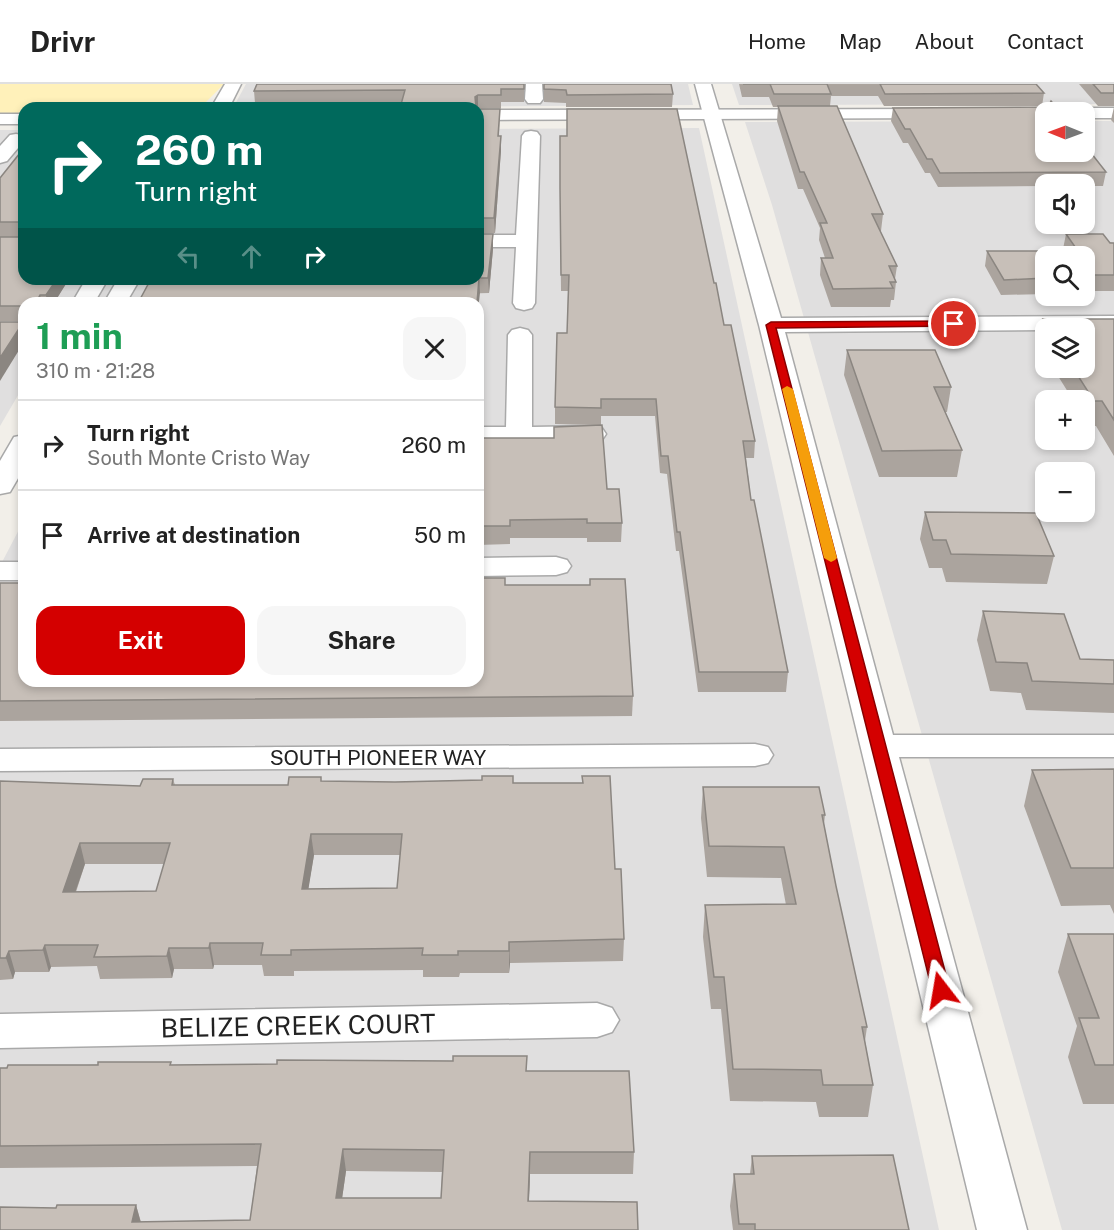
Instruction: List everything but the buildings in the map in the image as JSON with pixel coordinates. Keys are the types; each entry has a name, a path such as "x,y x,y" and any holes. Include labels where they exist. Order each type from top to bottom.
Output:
{"street":[{"path":"223,102 233,84"},
{"path":"706,99 771,325 1002,1230"},
{"path":"484,115 706,99 954,114"},
{"path":"1095,113 1114,113"},
{"path":"0,119 18,119"},
{"path":"524,303 531,136"},
{"path":"0,157 16,139"},
{"path":"484,241 526,241"},
{"path":"771,325 1114,323"},
{"path":"519,434 520,335"},
{"path":"484,435 593,434"},
{"path":"0,486 18,454"},
{"path":"484,567 556,566"},
{"path":"0,571 18,571"},
{"path":"879,746 1114,746"},
{"name":"SOUTH PIONEER WAY","path":"0,760 755,755"},
{"name":"BELIZE CREEK COURT","path":"0,1031 597,1020"}],"shaded area":[{"path":"246,84 688,84 693,105 484,106 484,102 236,102"},
{"path":"732,84 1114,84 1114,104 1035,102 1035,104 739,105"},
{"path":"1035,121 1035,162 1095,162 1095,121 1114,121 1114,1230 1062,1230 772,205 745,122"},
{"path":"699,128 939,1230 0,1230 0,566 18,532 18,687 484,687 484,297 18,297 18,325 0,325 0,130 18,130 18,285 484,285 484,129"},
{"path":"0,340 18,340 18,395 0,426"}],"sand":[{"path":"0,84 224,84 206,102 18,102 18,115 0,115"}],"slow traffic":[{"path":"787,389 831,558"}],"route":[{"path":"941,990 771,325 954,324"}]}
